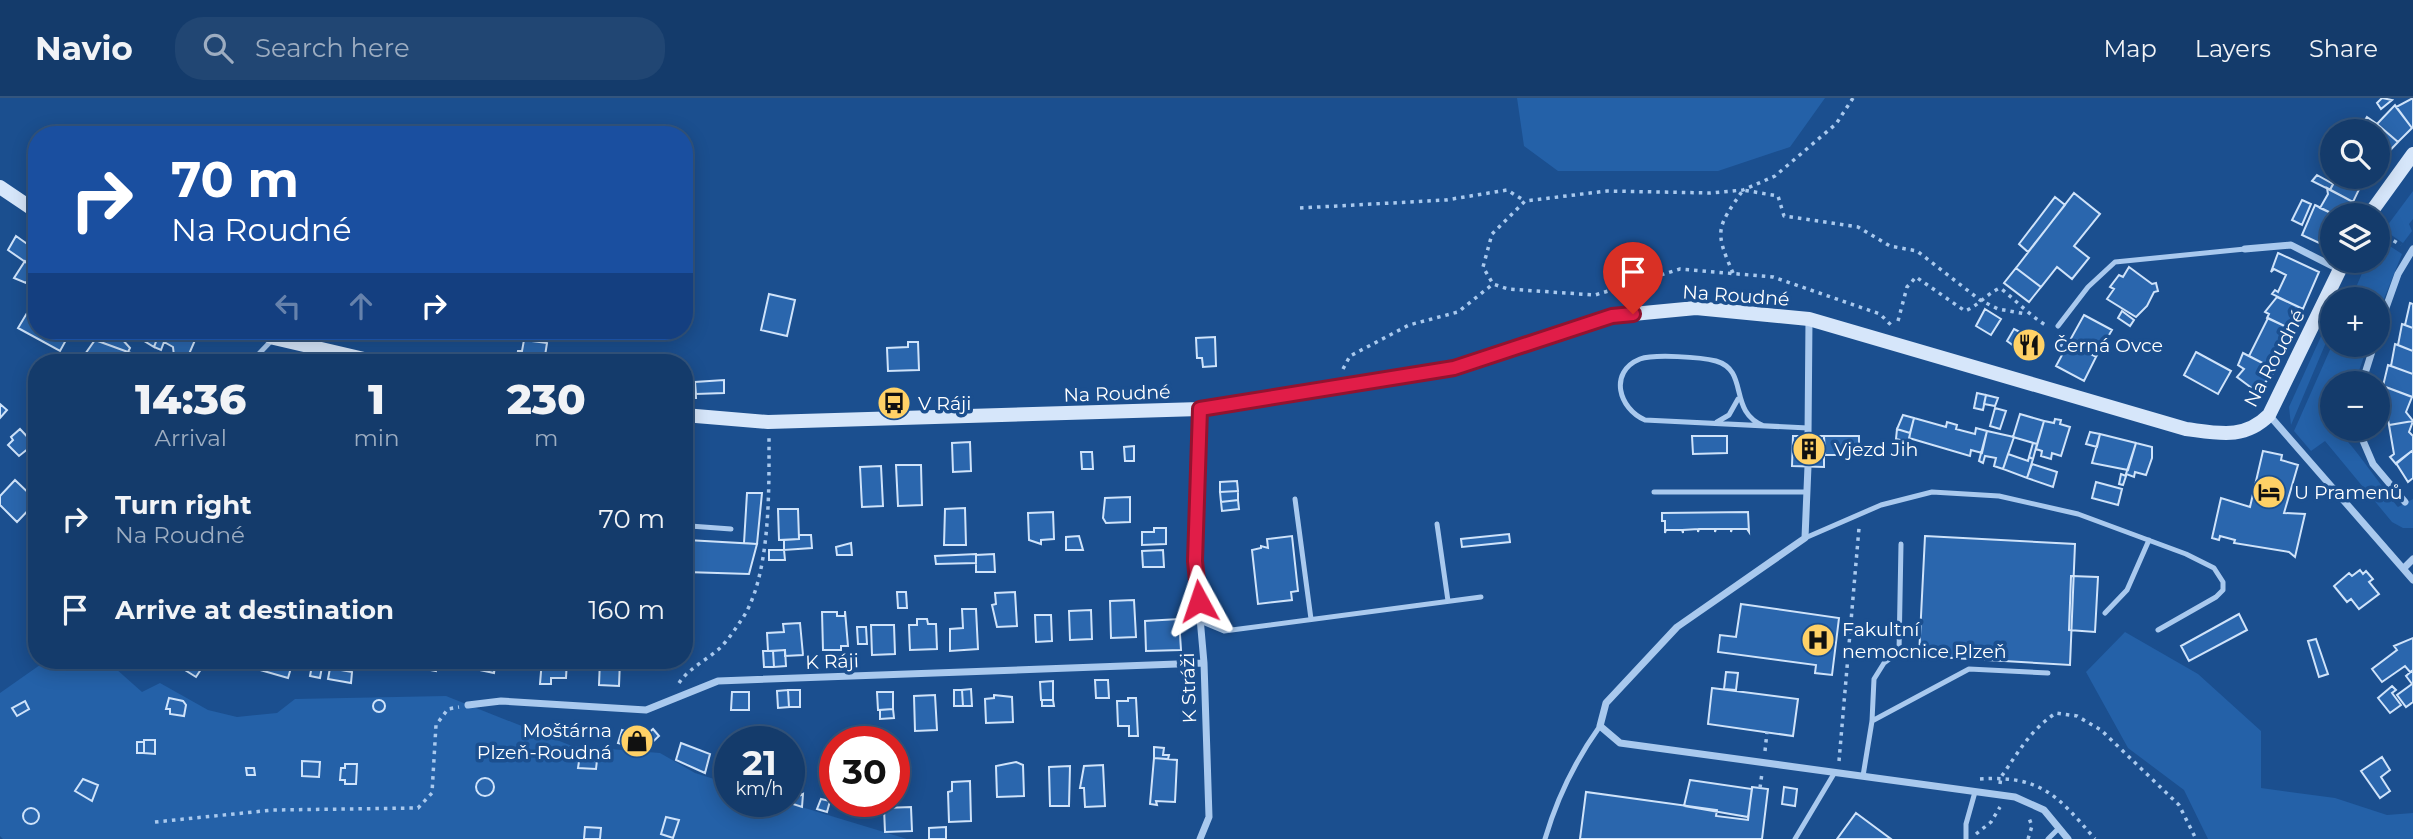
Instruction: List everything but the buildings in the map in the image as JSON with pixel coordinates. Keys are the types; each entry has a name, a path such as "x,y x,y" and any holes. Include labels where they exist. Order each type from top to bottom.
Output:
{"street":[{"path":"2378,203 2413,154"},
{"path":"0,187 28,206"},
{"path":"2245,249 2291,244 2320,256"},
{"path":"2390,298 2412,250"},
{"name":"Na Roudné","path":"693,416 768,422 1200,409 1454,368 1612,316 1696,308 1809,319 2186,429 2236,434 2255,427 2269,415 2338,273"},
{"path":"1808,432 1809,319"},
{"path":"281,340 329,354"},
{"name":"K Stráži","path":"1200,409 1195,561 1204,663 1209,817 1200,839"},
{"path":"2269,415 2413,580"},
{"path":"2363,441 2373,464 2404,502"},
{"path":"1808,467 1805,538 1677,627 1606,703 1600,726 1620,743 2015,797 2044,810 2068,839"},
{"path":"2404,568 2413,559"},
{"name":"K Ráji","path":"468,705 501,701 646,710 718,681 1204,663"}],"lane":[{"path":"2058,326 2088,287 2115,262 2245,249"},
{"path":"259,354 272,340"},
{"path":"1763,426 1747,416 1735,376 1719,362 1653,357 1643,358 1625,371 1620,391 1628,410 1645,420 1763,426 1808,432"},
{"path":"1711,423 1729,415 1739,396"},
{"path":"1654,492 1807,492"},
{"path":"1805,538 1860,514 1931,492 1999,496 2078,514 2214,568 2223,582 2223,590 2216,597 2158,630"},
{"path":"1294,499 1311,619"},
{"path":"1437,524 1448,601"},
{"path":"693,526 731,529"},
{"path":"2105,613 2127,590 2149,540"},
{"path":"1863,776 1872,721 1874,679 1884,663 1899,652 1901,544"},
{"path":"1200,621 1224,631 1481,597"},
{"path":"1872,721 1969,669 2048,673"},
{"path":"1545,839 1554,808 1580,753 1600,726"},
{"path":"1795,839 1835,772"},
{"path":"1966,838 1966,824 1975,792"},
{"path":"2048,839 2059,828"}],"path":[{"path":"1733,274 1719,242 1723,220 1743,190 1775,176 1836,124 1853,98"},
{"path":"1300,208 1446,200 1507,190 1525,201"},
{"path":"1896,346 1896,332 1891,322 1880,314 1773,277 1680,269 1595,295 1507,289 1493,284 1483,267 1492,234 1525,201 1607,191 1710,193 1743,190 1778,196 1784,216 1858,227 1890,246 1917,251 1980,300 1998,309 2026,314 2064,335 2059,344 2066,348"},
{"path":"2390,238 2412,250"},
{"path":"1898,321 1907,287 1916,277 1965,312 2000,288 2021,305 2026,314"},
{"path":"1332,388 1350,356 1409,325 1458,312 1493,284"},
{"path":"693,669 720,647 742,619 755,592 764,539 768,422"},
{"path":"1835,772 1839,759 1860,514"},
{"path":"668,701 684,676 693,669"},
{"path":"155,821 273,810 418,808 432,793 436,725 447,709 468,705"},
{"path":"1966,838 1981,832 1997,815 2001,777 2025,740 2056,713 2077,716 2101,730 2179,805 2196,839"},
{"path":"1999,807 2011,809"},
{"path":"2023,812 2032,826 2028,839"}],"shaded area":[{"path":"1517,98 1825,98 1790,147 1718,171 1558,171 1524,146"},
{"path":"2413,191 2413,219 2409,224 2412,231 2403,243 2390,234 2390,222"},
{"path":"2390,246 2402,254 2389,287 2356,287 2362,273 2390,273"},
{"path":"2320,339 2320,357 2291,425 2289,407"},
{"path":"2327,357 2364,357 2359,371 2321,371"},
{"path":"2320,372 2320,441 2325,441 2311,451 2294,431"},
{"path":"2325,441 2347,441 2398,507 2413,499 2413,528 2403,528 2392,522"},
{"path":"2125,632 2198,674 2261,731 2261,788 2335,798 2387,815 2413,813 2413,839 2208,839 2184,790 2128,748 2086,672"},
{"path":"34,669 116,669 142,692 160,683 208,710 237,717 277,713 295,699 446,696 572,746 660,753 695,773 714,779 714,817 805,817 805,808 819,812 819,817 834,817 907,839 3,839 0,836 0,693"}],"tunnel":[{"path":"1808,436 1808,466"}],"place":[{"name":"Černá Ovce","path":"2029,345"},
{"name":"V Ráji","path":"894,403"},
{"name":"Vjezd Jih","path":"1809,449"},
{"name":"U Pramenů","path":"2269,492"},
{"name":"Fakultní nemocnice Plzeň","path":"1818,640"},
{"name":"Moštárna Plzeň-Roudná","path":"637,741"}],"route":[{"path":"1199,601 1195,561 1196,446 1200,409 1454,368 1612,316 1633,314"}]}
